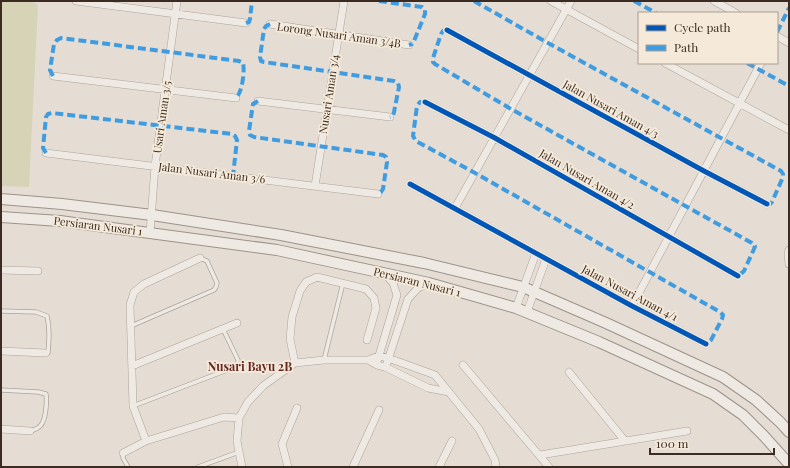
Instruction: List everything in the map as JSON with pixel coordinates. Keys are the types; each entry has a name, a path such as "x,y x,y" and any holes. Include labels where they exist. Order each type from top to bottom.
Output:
{"main road":[{"name":"Persiaran Nusari 1","path":"1,200 62,204 152,215 281,235 424,263 523,287 606,323 723,377 756,400 789,432"},
{"name":"Persiaran Nusari 1","path":"1,217 60,221 277,250 429,283 516,308 600,342 713,394 743,415 789,464"}],"street":[{"path":"76,1 246,23"},
{"name":"Usari Aman 3/5","path":"150,233 155,166 177,1"},
{"name":"Nusari Aman 3/4","path":"315,186 344,1"},
{"path":"551,1 638,48"},
{"path":"455,208 571,1"},
{"path":"714,1 734,12"},
{"name":"Lorong Nusari Aman 3/4B","path":"270,24 409,45"},
{"name":"Jalan Nusari Aman 4/3","path":"447,30 767,204"},
{"path":"778,37 789,43"},
{"path":"667,64 789,130"},
{"path":"632,306 760,64"},
{"path":"53,76 236,98"},
{"path":"258,101 390,117"},
{"name":"Jalan Nusari Aman 4/2","path":"425,102 495,138 738,276"},
{"name":"Jalan Nusari Aman 3/6","path":"46,153 378,194"},
{"path":"410,184 536,253 516,308"},
{"path":"789,250 789,264"},
{"name":"Jalan Nusari Aman 4/1","path":"536,253 632,306 706,344"},
{"path":"146,441 133,406 130,305 134,292 144,284 200,258"},
{"path":"527,312 546,258"},
{"path":"1,270 38,271"},
{"path":"376,365 397,295 393,283 384,273"},
{"path":"295,363 290,339 292,317 300,292 306,282 317,277 366,288 374,298 376,308 367,340"},
{"path":"385,367 408,299 418,288 429,283"},
{"path":"132,366 237,323"},
{"path":"1,351 45,353"},
{"path":"242,467 237,441 239,418 248,402 263,386 295,363 324,360 368,360 379,356 435,376 480,429 495,460 496,467"},
{"path":"368,360 428,388 449,392"},
{"path":"463,365 549,467"},
{"path":"569,372 625,441"},
{"path":"288,467 282,444 297,408"},
{"path":"353,467 379,410"},
{"path":"123,453 146,441 224,418 239,418"},
{"path":"1,429 30,431"},
{"path":"540,456 687,431"},
{"path":"439,467 452,441"}],"lane":[{"path":"131,326 214,290 216,284 207,261 200,258"},
{"path":"324,360 343,283"},
{"path":"1,311 36,312 47,316 50,327 50,338 48,353 45,353"},
{"path":"133,406 235,367 238,364 238,360 223,329"},
{"path":"1,390 43,392 46,394 47,399 42,425 37,429 30,431"},
{"path":"198,467 239,452"},
{"path":"123,453 123,458 128,467"}],"shaded area":[{"path":"1,1 31,1 38,5 29,187 1,186"}],"marked path":[{"path":"246,23 249,22 250,19 252,1"},
{"path":"379,1 422,7 425,10 425,14 414,41 409,45"},
{"path":"474,1 781,171 783,177 772,202 767,204"},
{"path":"634,1 654,12"},
{"path":"778,30 789,8"},
{"path":"270,24 264,29 260,57 261,61 394,81 398,83 399,87 393,116 390,117"},
{"path":"447,30 443,31 441,34 433,58 433,62 435,64 511,109 752,243 755,246 754,249 744,271 738,276"},
{"path":"53,76 50,70 54,44 61,38 239,61 243,63 244,67 240,92 236,98"},
{"path":"749,64 789,86"},
{"path":"258,101 253,104 249,131 250,135 254,137 383,155 386,157 387,162 383,189 378,194"},
{"path":"425,102 420,102 417,106 413,136 416,141 720,312 723,315 722,319 711,340 706,344"},
{"path":"46,153 43,148 46,117 48,114 52,113 232,134 237,140 233,176"}],"cycle path":[{"path":"447,30 767,204"},
{"path":"425,102 495,138 738,276"},
{"path":"410,184 632,306 706,344"}],"district":[{"name":"Nusari Bayu 2B","path":"250,367"}]}
